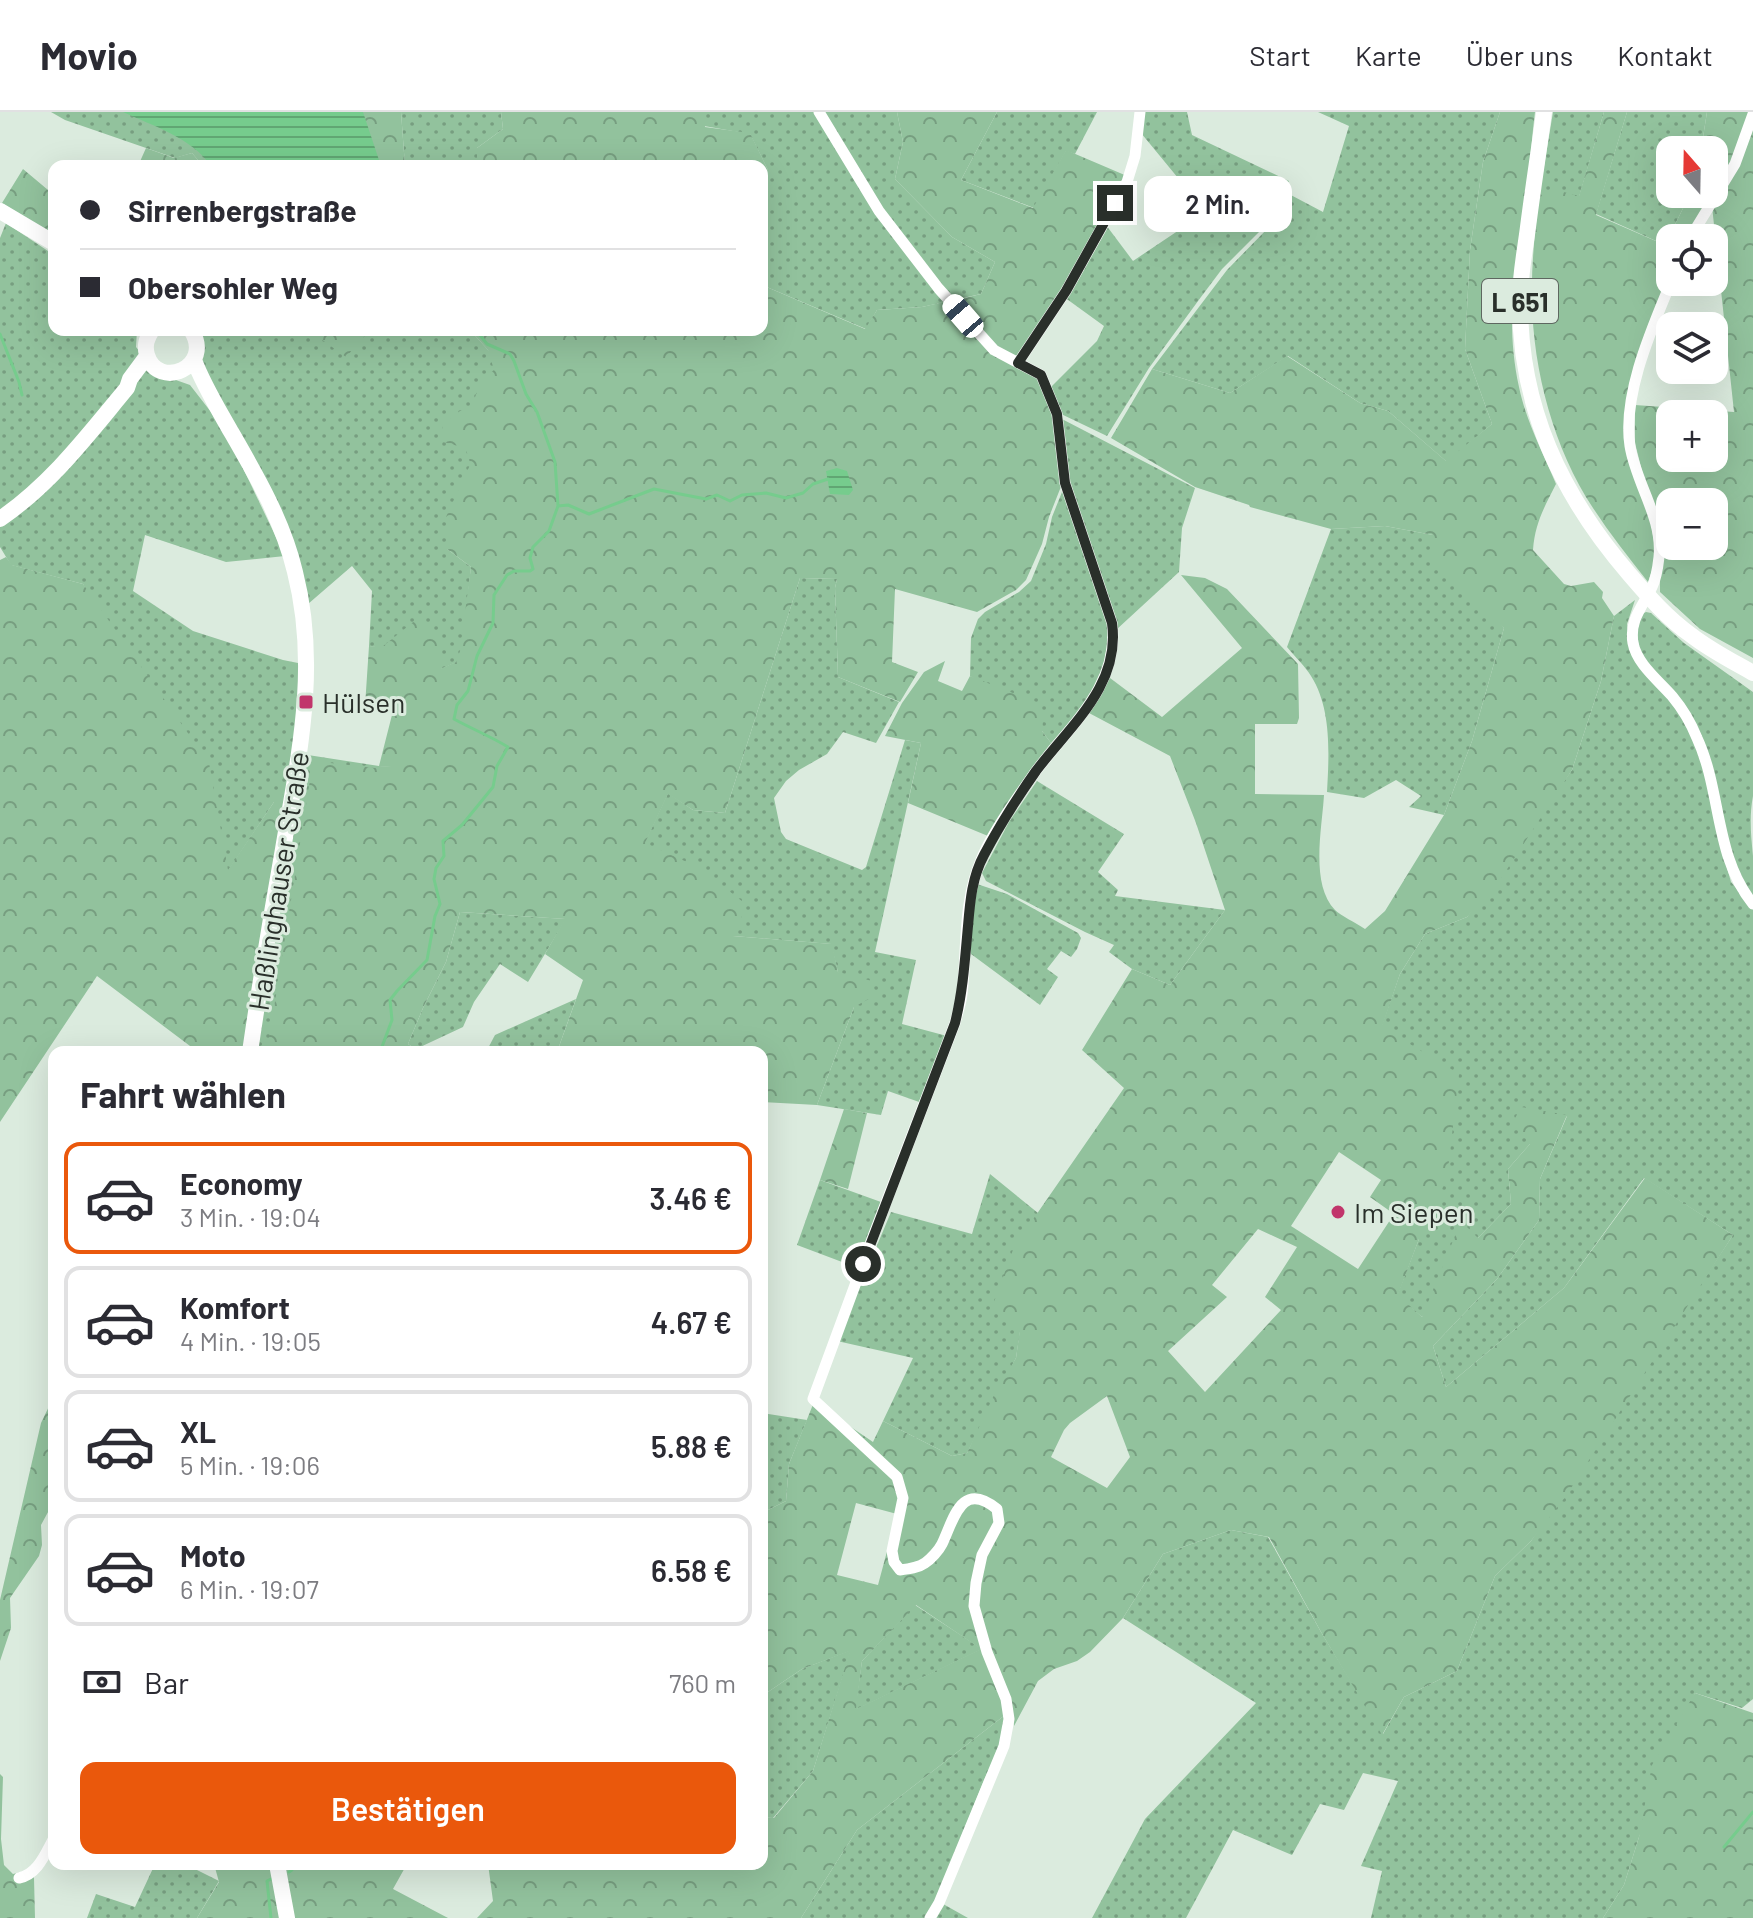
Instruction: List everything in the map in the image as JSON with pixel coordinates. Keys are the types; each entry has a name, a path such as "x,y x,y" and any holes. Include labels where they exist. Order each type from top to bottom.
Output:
{"main road":[{"name":"L 651","path":"1544,112 1521,283 1522,340 1529,391 1539,423 1577,504 1602,542 1647,594 1689,634 1753,673"},
{"path":"0,211 48,239"},
{"path":"148,336 146,350 153,363 164,372 176,372 188,367 194,360"},
{"name":"Haßlinghauser Straße","path":"194,336 197,342 194,360 210,396 262,487 288,548 304,616 308,664 300,751 251,1046"},
{"path":"0,519 25,502 63,465 127,388 136,384 153,363"},
{"name":"Haßlinghauser Straße","path":"176,372 210,396"},
{"path":"278,1870 287,1918"}],"street":[{"path":"819,112 879,211 939,289 994,350 1041,375 1057,414 1065,483 1112,623 1113,647 1101,687 1088,708 1036,772 982,857 973,881 962,997 955,1023 813,1399 897,1477 903,1498 892,1551 894,1562 900,1570 913,1569 926,1563 941,1547 952,1517 961,1504 975,1499 989,1502 997,1509 999,1523 982,1555 974,1606 987,1652 1006,1699 1009,1719 1004,1746 930,1918"},
{"path":"1018,363 1066,291 1127,182 1135,156 1140,112"},
{"path":"1699,224 1735,164 1753,114"},
{"path":"1666,296 1638,371 1630,406 1630,445 1660,538 1653,586 1633,624 1632,636 1638,658 1674,699 1696,734 1713,782 1720,830 1732,869 1753,904"},
{"path":"19,1878 29,1876 48,1849"}],"green space":[{"path":"51,112 196,112 223,160 198,160 192,153 175,158 65,120"},
{"path":"196,112 401,112 405,160 223,160"},
{"path":"401,112 501,112 503,129 477,148 477,160 405,160"},
{"path":"501,112 704,112 705,127 750,133 763,160 477,160 477,148 503,129"},
{"path":"704,112 897,112 903,142 895,179 952,237 995,262 981,294 922,307 877,310 866,329 768,288 768,160 763,160 750,134 704,126"},
{"path":"897,112 997,112 961,180 1033,208 1066,150 1127,176 1095,237 1018,362 997,350 952,301 981,294 995,262 952,237 895,179 903,142"},
{"path":"997,112 1097,112 1075,154 1066,151 1034,208 961,180"},
{"path":"1143,112 1187,112 1192,135 1289,181 1265,226 1222,269 1149,368 1107,436 1059,413 1050,388 1097,341 1104,326 1064,297 1106,225 1133,261 1206,212 1141,133"},
{"path":"1318,112 1500,112 1483,162 1470,250 1465,349 1492,424 1447,462 1388,411 1360,403 1288,356 1230,393 1152,369 1227,270 1269,227 1287,193 1323,212 1349,126"},
{"path":"1500,112 1535,112 1514,283 1512,334 1522,400 1556,484 1538,524 1533,550 1564,584 1571,586 1594,582 1603,592 1602,598 1614,616 1601,681 1572,770 1500,880 1467,917 1425,934 1400,974 1382,1027 1459,1074 1447,1178 1398,1295 1422,1317 1461,1221 1478,1238 1511,1204 1508,1169 1530,1144 1513,1122 1521,1107 1567,1115 1540,1179 1539,1220 1497,1279 1433,1346 1446,1387 1564,1288 1645,1178 1733,1235 1566,1496 1531,1541 1495,1576 1457,1671 1404,1697 1382,1735 1269,1537 1231,1530 1163,1554 1123,1618 1090,1652 1077,1661 1054,1669 1038,1681 1014,1726 1013,1713 1003,1700 1005,1715 857,1830 801,1918 477,1918 493,1901 489,1870 768,1870 768,1818 774,1818 813,1771 850,1651 802,1669 768,1692 768,1510 786,1501 789,1464 814,1402 873,1442 883,1421 952,1456 967,1453 994,1395 1016,1358 1020,1329 994,1302 1014,1247 1124,1088 1082,1050 1132,969 1170,985 1225,910 1170,756 1089,713 1110,678 1162,717 1242,648 1181,575 1205,578 1227,589 1298,664 1297,724 1255,724 1255,794 1324,795 1320,871 1327,899 1335,910 1365,929 1385,911 1444,815 1472,741 1504,628 1433,562 1433,535 1385,526 1331,529 1250,507 1195,487 1111,438 1152,369 1230,393 1287,356 1360,403 1388,411 1446,461 1492,424 1465,349 1470,250 1483,162","holes":["1339,1152 1381,1180 1370,1197 1394,1214 1358,1269 1291,1226","1258,1229 1297,1247 1265,1297 1281,1310 1205,1392 1168,1351 1227,1297 1212,1285","1107,1396 1130,1457 1107,1488 1051,1457 1070,1423","856,1503 897,1514 878,1585 837,1575","916,1605 981,1649 856,1709 862,1661"]},
{"path":"1553,112 1604,112 1579,197 1539,197"},
{"path":"1604,112 1627,112 1596,215 1656,241 1656,296 1663,296 1636,370 1627,443 1656,538 1656,559 1648,582 1593,508 1567,461 1548,408 1536,354 1532,274 1539,197 1560,191 1579,196"},
{"path":"1627,112 1707,112 1703,136 1656,136 1656,208 1683,208 1675,224 1656,224 1656,241 1596,214"},
{"path":"1707,112 1751,112 1728,171 1728,136 1703,136"},
{"path":"1753,123 1753,658 1700,629 1660,592 1657,560 1728,560 1728,488 1656,488 1656,554 1635,443 1635,405 1656,406 1656,472 1728,472 1728,412 1734,412 1728,356 1728,312 1723,312 1722,296 1728,296 1728,224 1714,224 1712,208 1728,208 1728,174"},
{"path":"146,148 174,158 192,153 198,160 141,160"},
{"path":"23,169 48,190 48,233 2,203"},
{"path":"1683,208 1705,208 1695,224 1675,224"},
{"path":"6,223 48,251 48,336 137,336 136,347 160,377 190,385 231,443 285,556 226,562 145,535 133,591 193,631 303,664 295,753 406,767 279,1046 254,1046 274,802 228,871 83,584 11,565 0,547 0,238"},
{"path":"768,288 865,329 877,310 922,307 948,301 992,353 1041,377 1054,412 1062,484 1026,580 1016,590 977,612 895,589 892,662 918,672 900,702 838,677 837,579 800,578 725,813 693,810 668,794 645,843 698,867 747,905 733,936 832,944 838,972 872,981 876,995 854,1007 817,1105 768,1102 768,1046 559,1046 583,980 545,954 565,919 460,912 446,962 408,1044 411,1046 268,1046 313,761 401,771 403,768 379,766 393,711 365,706 369,646 382,647 417,619 438,638 440,669 456,662 460,651 471,567 447,549 446,517 470,465 465,448 440,441 443,424 460,411 470,409 483,378 494,370 488,350 475,336 768,336"},
{"path":"202,336 475,336 489,351 507,378 511,560 447,549 471,567 461,660 439,670 369,646 372,591 352,566 308,604 202,369"},
{"path":"317,336 365,336 346,357"},
{"path":"1060,418 1195,488 1182,528 1179,572 1116,630 1068,482"},
{"path":"1064,487 1110,628 1102,675 1081,709 1051,743 1042,731 1042,720 970,676 971,638 978,619 985,612 1019,592 1031,581"},
{"path":"1385,526 1433,535 1504,628 1472,741 1444,815 1409,807 1421,796 1396,780 1364,798 1327,792 1328,732 1323,703 1311,676 1287,647 1331,529"},
{"path":"6,557 12,565 83,584 209,763 228,870 274,802 289,789 246,1046 190,1046 97,976 0,1122 0,560"},
{"path":"800,578 837,579 838,677 899,702 876,743 843,732 827,754 786,781 774,798 781,832 786,839 862,870 866,867 905,740 921,743 875,952 916,960 902,1024 947,1036 922,1103 888,1091 881,1115 817,1105 854,1007 838,972 831,944 733,936 644,844 668,793 693,810 725,813"},
{"path":"1635,600 1627,624 1631,653 1675,707 1692,736 1705,765 1718,836 1731,882 1753,908 1753,1699 1742,1708 1695,1693 1639,1837 1624,1885 1603,1918 1371,1918 1382,1871 1361,1866 1398,1781 1363,1773 1344,1810 1320,1804 1292,1855 1233,1830 1186,1918 1092,1918 1145,1819 1256,1703 1123,1618 1163,1554 1231,1530 1268,1537 1383,1734 1404,1697 1457,1671 1495,1576 1531,1541 1733,1235 1644,1178 1564,1288 1446,1387 1433,1346 1497,1279 1539,1220 1540,1179 1567,1116 1530,1144 1508,1169 1511,1204 1478,1238 1422,1317 1397,1296 1419,1239 1381,1028 1400,974 1425,934 1467,917 1572,770 1601,681 1614,616"},
{"path":"1646,612 1753,692 1753,897 1738,875 1730,853 1711,765 1640,655 1636,624"},
{"path":"945,661 938,681 962,691 970,676 1036,702 1043,720 1042,731 1051,743 988,836 908,803 921,743 885,736 902,703 924,672"},
{"path":"1037,781 1124,834 1098,872 1118,890 1115,896 1225,910 1170,985 1132,969 1109,952 1114,945 986,881 982,873 1009,822"},
{"path":"977,884 1007,894 1078,933 1081,938 1071,957 1061,951 1047,969 1058,977 1040,1005 971,954 970,935"},
{"path":"460,912 566,919 528,982 500,964 474,1002 463,1027 422,1046 411,1046 408,1044 446,962"},
{"path":"576,999 559,1046 489,1046 495,1035"},
{"path":"844,1109 867,1113 848,1189 820,1180"},
{"path":"990,1174 1038,1213 1016,1358 967,1453 952,1456 883,1421 913,1358 837,1341 891,1212 972,1234"},
{"path":"820,1180 881,1202 858,1268 797,1245"},
{"path":"48,1408 48,1512 41,1525 39,1556 10,1598 11,1628 0,1661 0,1600 41,1423"},
{"path":"768,1414 807,1420 789,1464 786,1501 768,1510"},
{"path":"915,1605 982,1649 855,1710 862,1661"},
{"path":"851,1650 813,1771 773,1818 768,1818 768,1692 802,1669"},
{"path":"1695,1693 1753,1713 1753,1918 1603,1918 1624,1885 1639,1837 1652,1765"},
{"path":"1005,1715 1001,1746 984,1780 936,1900 968,1918 801,1918 857,1830"},
{"path":"0,1774 3,1777 1,1839 4,1865 13,1874 29,1870 34,1878 35,1918 0,1918"},
{"path":"152,1870 197,1870 219,1881 197,1918 87,1918 96,1894 135,1907"},
{"path":"216,1870 404,1870 393,1889 448,1918 197,1918 219,1882"}],"shaded area":[{"path":"123,112 363,112 379,160 206,160 183,140"},
{"path":"837,468 847,471 853,490 849,495 830,494 826,471"}],"waterway":[{"path":"0,334 22,395"},
{"path":"382,1046 392,1020 390,1000 427,960 440,904 434,879 436,868 444,856 443,841 462,825 493,787 497,766 508,747 454,719 457,705 468,691 477,656 493,623 494,595 507,575 533,569 530,558 533,547 549,531 558,506 555,462 514,361 510,354 487,344 481,336"},
{"path":"558,506 568,505 589,514 654,489 706,499 717,495 730,501 742,495 766,493 786,498 803,493 813,484 828,479"},
{"path":"1724,1847 1753,1812"},
{"path":"271,1879 267,1881 271,1918"}],"place":[{"name":"Hülsen","path":"306,702"},
{"name":"Im Siepen","path":"1338,1212"}],"route":[{"path":"863,1264 955,1023 962,997 973,881 982,857 1036,772 1088,708 1108,670 1113,647 1112,623 1065,483 1057,414 1041,375 1018,363 1066,291 1115,203"}]}
